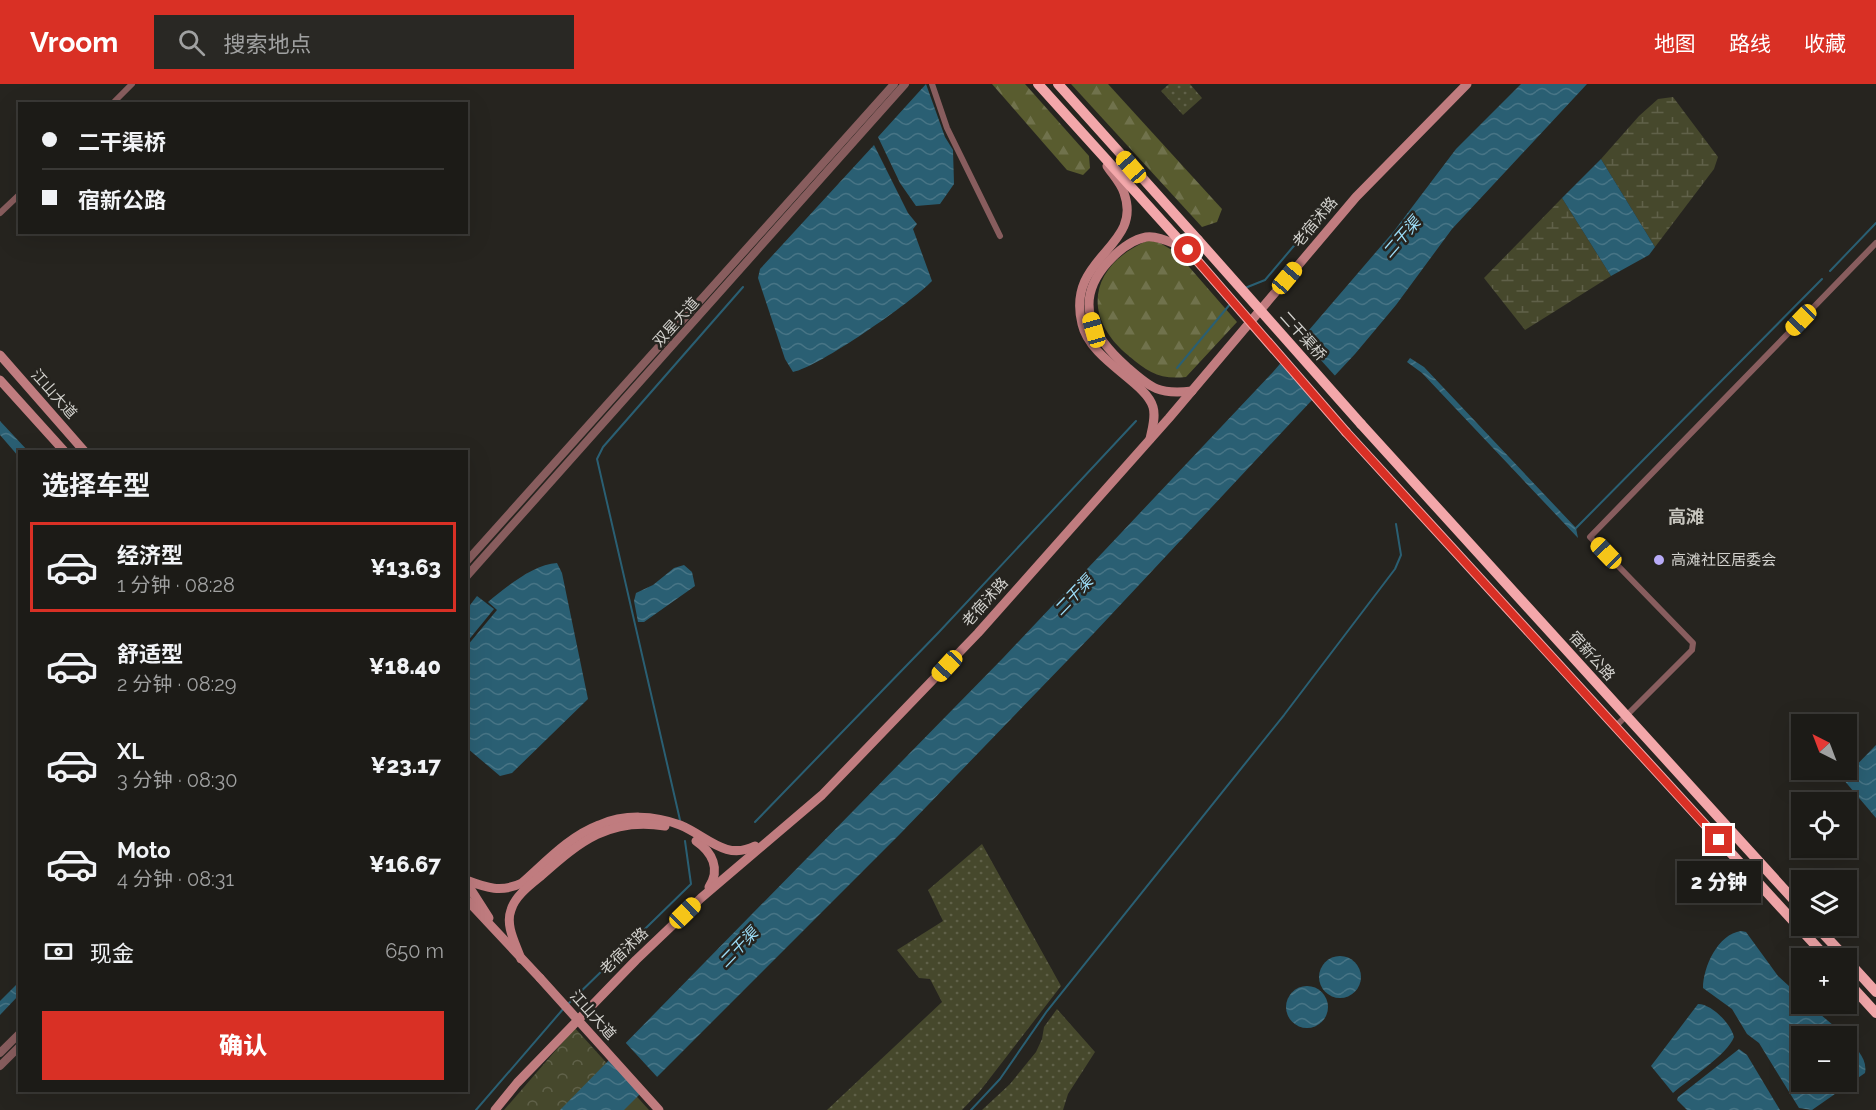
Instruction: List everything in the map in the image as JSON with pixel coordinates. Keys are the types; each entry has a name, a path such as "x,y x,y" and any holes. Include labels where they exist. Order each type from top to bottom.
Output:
{"highway":[{"path":"1038,84 1187,249"},
{"name":"二干渠桥","path":"1058,84 1361,424"},
{"name":"二干渠桥","path":"1187,249 1346,432"},
{"name":"宿新公路","path":"1361,424 1791,897"},
{"name":"宿新公路","path":"1346,432 1818,948"},
{"path":"1825,936 1836,948"},
{"path":"1857,971 1876,992"},
{"path":"1857,993 1876,1013"}],"main road":[{"name":"老宿沭路","path":"495,1110 595,1000 701,898 778,833 853,764 970,641 1150,440 1356,196 1467,84"},
{"path":"1098,151 1124,192 1128,215 1117,240 1091,266 1084,279 1079,302 1082,326 1091,343 1110,364 1148,397 1153,407 1150,440"},
{"path":"1187,249 1155,237 1131,242 1099,272 1091,289 1089,312 1094,330 1106,349 1149,386 1163,393 1192,391"},
{"name":"江山大道","path":"0,356 83,450"},
{"name":"江山大道","path":"0,380 63,450"},
{"path":"468,882 489,888 512,888 522,884 570,840 599,824 623,818 666,820 683,826 724,850 737,852 746,851 778,833"},
{"path":"521,959 511,930 511,908 525,890 577,843 606,830 643,824 663,825 728,857 747,857"},
{"path":"701,898 715,879 713,858 706,848"},
{"name":"江山大道","path":"468,884 504,940"},
{"name":"江山大道","path":"468,901 659,1110"}],"street":[{"path":"114,102 132,84"},
{"name":"双星大道","path":"468,560 894,84"},
{"name":"双星大道","path":"468,575 905,84"},
{"path":"932,84 947,128 1000,236"},
{"path":"0,213 18,196"},
{"path":"1616,726 1692,650 1693,644 1590,537 1876,243"},
{"path":"0,1053 18,1035"},
{"path":"0,1066 18,1048"}],"green space":[{"path":"992,84 1025,84 1089,156 1090,168 1083,175 1067,170"},
{"path":"1071,84 1108,84 1222,209 1217,222 1202,227"},
{"path":"1169,84 1190,84 1202,98 1183,115 1161,91"},
{"path":"1673,97 1718,157 1714,169 1655,247 1601,159 1639,116 1658,99"},
{"path":"1562,198 1611,276 1525,330 1484,278"},
{"path":"1149,240 1160,243 1177,253 1237,322 1186,377 1177,378 1155,374 1136,362 1113,340 1103,324 1098,308 1098,292 1104,276 1114,262 1129,250"},
{"path":"982,844 1061,986 980,1091 962,1110 827,1110 942,1002 930,979 919,978 897,950 943,921 928,890"},
{"path":"1057,1009 1095,1052 1068,1094 1063,1110 982,1110 1010,1084 1036,1052 1044,1027"},
{"path":"575,1028 649,1110 504,1110"}],"water":[{"path":"926,84 945,137 953,150 954,184 940,204 916,206 900,183 878,137"},
{"name":"二干渠","path":"1521,84 1587,84 1452,229 1396,305 1355,354 1095,632 900,834 624,1110 560,1110 1003,658 1273,372 1394,231 1456,149"},
{"path":"874,145 908,213 917,224 913,229 932,281 865,333 823,359 793,372 785,359 758,278 760,269"},
{"path":"1601,159 1655,247 1649,255 1611,276 1562,198"},
{"path":"1410,358 1424,367 1576,528 1578,538 1422,373 1407,362"},
{"path":"0,421 27,450 18,450 18,456 0,435"},
{"path":"557,563 562,573 588,699 512,773 500,776 468,749 468,645 497,610 488,602 512,583 548,564"},
{"path":"684,565 692,572 695,586 644,622 638,622 634,601 636,593 653,585 674,568"},
{"path":"477,596 494,609 468,641 468,608"},
{"path":"1876,745 1876,818 1857,796 1857,792 1854,792 1844,780 1857,780 1857,765"},
{"path":"1746,932 1778,976 1791,988 1791,1014 1820,1014 1834,1026 1791,1026 1791,1092 1838,1092 1812,1110 1799,1108 1759,1043 1747,1034 1732,1009 1703,988 1713,953 1725,938 1733,933"},
{"path":"1340,956 1355,962 1361,977 1355,992 1340,998 1325,992 1319,977 1325,962"},
{"path":"18,983 18,996 0,1015 0,1001"},
{"path":"1307,986 1322,992 1328,1007 1322,1022 1307,1028 1292,1022 1286,1007 1292,992"},
{"path":"1698,1004 1715,1011 1729,1026 1734,1037 1716,1059 1673,1093 1651,1066"},
{"path":"1739,1049 1747,1055 1780,1110 1687,1110 1677,1100 1678,1097"},
{"path":"1857,1049 1865,1063 1865,1073 1857,1079"}],"pier":[{"path":"1300,337 1337,378 1315,401 1278,361"},
{"path":"624,1041 659,1079 642,1096 607,1058"}],"waterway":[{"path":"1830,271 1876,223"},
{"path":"1245,288 1265,280 1298,241"},
{"path":"1576,528 1822,279"},
{"path":"680,820 597,459 603,447 743,287"},
{"path":"1177,368 1231,303"},
{"path":"755,822 939,632 1136,421"},
{"path":"971,1110 1000,1079 1047,1011 1284,715 1395,569 1401,555 1396,524"},
{"path":"568,1004 691,884 685,841"},
{"path":"476,1110 564,1008"}],"place":[{"name":"高滩社区居委会","path":"1659,560"}],"district":[{"name":"高滩","path":"1686,517"}],"route":[{"path":"1188,250 1346,432 1719,840"}]}
